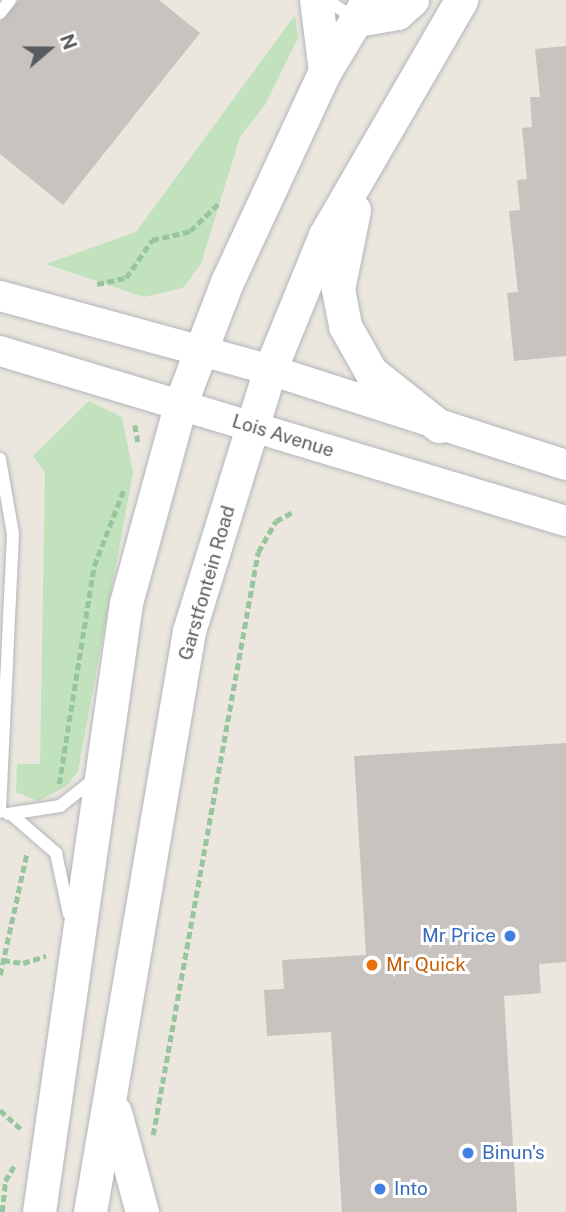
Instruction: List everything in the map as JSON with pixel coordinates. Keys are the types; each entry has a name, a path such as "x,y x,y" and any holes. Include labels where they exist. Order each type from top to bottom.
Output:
{"main road":[{"path":"316,0 325,71"},
{"path":"39,1212 60,949 105,741 126,603 180,405 255,216 325,71 363,10 386,17 412,0"},
{"name":"Garstfontein Road","path":"90,1212 189,631 270,370 324,235 369,153 461,0"},
{"path":"369,153 342,255 338,289 345,326 371,372 439,426"},
{"path":"111,1093 142,1212"}],"street":[{"path":"0,296 270,370 566,465"},
{"name":"Lois Avenue","path":"0,351 566,521"}],"lane":[{"path":"0,13 10,0"},
{"path":"327,0 363,10"},
{"path":"0,459 13,534 5,638 3,813"},
{"path":"3,813 55,807 92,781 105,741"},
{"path":"3,813 46,841 64,877 60,949"}],"path":[{"path":"97,284 126,278 152,240 190,231 220,202"},
{"path":"135,425 139,450"},
{"path":"55,807 94,566 129,475"},
{"path":"152,1142 258,552 276,521 295,511"},
{"path":"0,975 22,854 46,841"},
{"path":"3,960 23,964 60,949"},
{"path":"0,1110 22,1131"}],"green space":[{"path":"295,15 298,38 265,105 240,137 201,264 183,288 144,297 46,264 136,232"},
{"path":"89,401 122,417 133,473 78,771 67,786 38,801 16,792 17,764 40,764 45,473 33,456"}],"building":[{"path":"19,0 159,0 200,33 63,205 0,154 0,22"},
{"path":"566,46 566,356 514,361 507,293 518,292 509,211 520,210 517,180 527,179 522,128 532,127 530,97 540,97 535,49"},
{"path":"566,743 566,962 539,964 541,993 504,996 517,1212 342,1212 331,1032 267,1036 264,990 284,989 282,960 366,955 354,756"}],"place":[{"name":"Mr Price","path":"510,936"},
{"name":"Mr Quick","path":"372,965"},
{"name":"Binun's","path":"468,1153"},
{"name":"Into","path":"380,1189"}]}
